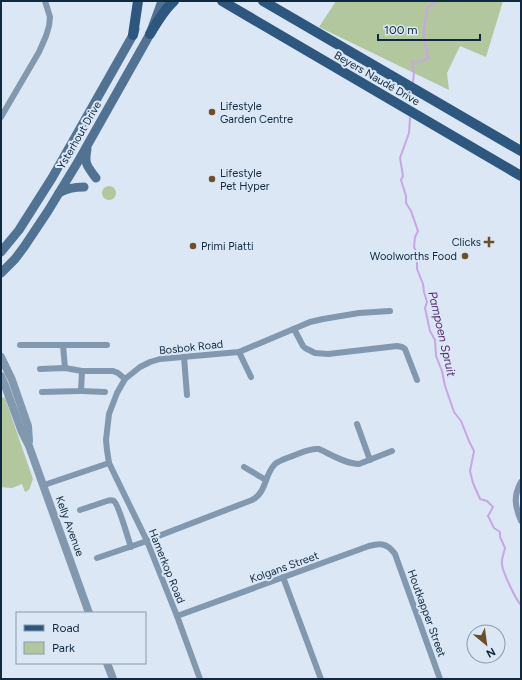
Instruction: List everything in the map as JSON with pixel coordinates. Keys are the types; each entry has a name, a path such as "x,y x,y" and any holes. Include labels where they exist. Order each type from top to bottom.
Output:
{"main road":[{"path":"133,34 138,1"},
{"name":"Ysterhout Drive","path":"1,252 19,230 52,178 133,34 143,1"},
{"name":"Ysterhout Drive","path":"1,273 15,259 24,247 90,140 150,34 162,1"},
{"path":"150,34 161,15 174,1"},
{"name":"Beyers Naudé Drive","path":"222,1 521,176"},
{"name":"Beyers Naudé Drive","path":"262,1 521,150"},
{"path":"90,140 86,161 87,166 96,178"},
{"path":"58,194 71,187 84,187"},
{"path":"1,277 15,259"}],"street":[{"path":"1,117 39,52 50,26 50,17 45,1"},
{"name":"Bosbok Road","path":"109,463 106,440 109,414 117,393 125,379 140,367 160,359 239,352 310,322 359,313 390,311"},
{"path":"294,329 303,346 315,353 328,354 397,346 402,347 417,380"},
{"path":"20,344 106,345"},
{"path":"63,345 65,368"},
{"path":"239,352 251,377"},
{"name":"Kelly Avenue","path":"1,356 5,381 22,432 30,446 89,612"},
{"path":"184,357 187,395"},
{"path":"40,369 65,368 82,371 113,371 125,379"},
{"path":"80,391 82,371"},
{"path":"42,392 105,392"},
{"path":"357,424 370,460"},
{"path":"97,558 147,541 252,500 260,495 275,464 311,449 319,449 352,463 359,464 392,451"},
{"path":"44,485 109,463"},
{"name":"Hamerkop Road","path":"109,463 147,541 200,679"},
{"path":"244,467 266,480"},
{"path":"521,482 517,491 516,503 516,509 521,521"},
{"path":"80,510 107,500 112,500 115,502 131,546"},
{"name":"Kolgans Street","path":"177,616 369,546 382,544 391,549 395,554"},
{"name":"Houtkapper Street","path":"395,554 440,679"},
{"path":"283,578 320,679"},
{"path":"107,664 113,679"}],"green space":[{"path":"336,1 503,1 486,57 460,46 447,73 449,90 319,27"},
{"path":"106,186 112,186 116,190 116,196 112,200 106,200 102,196 102,190"},
{"path":"1,397 5,398 33,479 29,490 25,492 22,484 12,488 1,487"}],"waterway":[{"name":"Pampoen Spruit","path":"413,82 414,72 412,62 422,61 428,58 424,39 424,26 427,8 437,1"},
{"name":"Pampoen Spruit","path":"410,118 409,133 400,158 403,176 401,180 406,196 406,203 411,211 418,231 415,237 414,247 417,254 417,269 423,284 427,302 425,308 430,331 435,340 436,356 454,412 461,421 474,451 470,471 473,483 480,499 487,501 493,507 488,516 494,528 500,532 500,537 505,548 502,560 504,573 521,605"}],"place":[{"name":"Lifestyle Garden Centre","path":"212,112"},
{"name":"Lifestyle Pet Hyper","path":"212,179"},
{"name":"Clicks","path":"489,242"},
{"name":"Primi Piatti","path":"193,246"},
{"name":"Woolworths Food","path":"465,256"}]}
